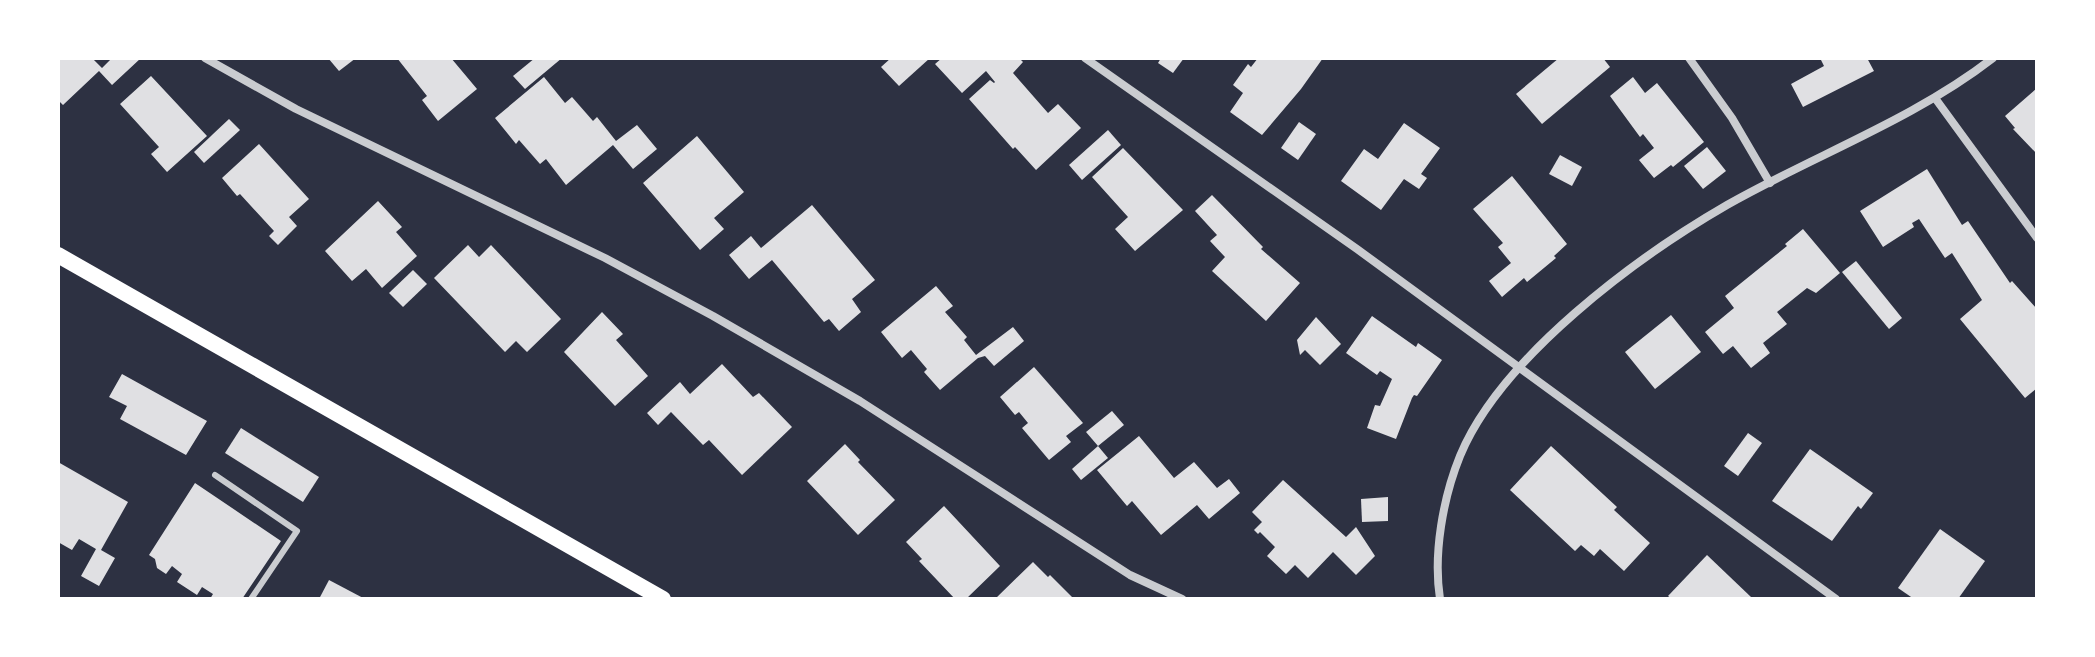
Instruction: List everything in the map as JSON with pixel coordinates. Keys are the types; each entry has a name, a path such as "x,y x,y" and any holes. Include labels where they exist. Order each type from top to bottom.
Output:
{"main road":[{"path":"58,255 663,599"}],"street":[{"path":"205,58 296,109 605,258 713,316 860,401 1130,575 1182,599"},
{"path":"1085,58 1521,367 1836,599"},
{"path":"1689,58 1726,109 1770,183"},
{"path":"1440,599 1441,529 1460,455 1497,396 1563,325 1641,262 1727,205 1935,98 1993,58"},
{"path":"1935,98 2037,238"}],"lane":[{"path":"215,475 297,531 251,599"}],"building":[{"path":"58,58 92,58 102,68 112,58 141,58 112,85 99,71 63,105 58,100"},
{"path":"328,58 356,58 339,71"},
{"path":"397,58 451,58 477,89 438,121 422,100 427,96"},
{"path":"535,58 562,58 525,89 513,76"},
{"path":"891,58 930,58 899,86 881,67"},
{"path":"942,58 1019,58 1023,62 1013,73 1048,113 1058,104 1081,128 1036,170 969,99 990,80 995,82 986,71 962,93 935,64"},
{"path":"1161,58 1184,58 1173,73 1158,63"},
{"path":"1258,58 1323,58 1262,135 1230,112 1243,93 1233,85 1248,64 1251,67"},
{"path":"1559,58 1603,58 1610,67 1542,124 1516,94"},
{"path":"1820,58 1867,58 1874,71 1803,107 1791,84 1824,66"},
{"path":"151,76 207,136 167,172 151,154 159,147 120,104"},
{"path":"544,77 565,103 572,97 593,121 597,117 616,141 637,125 657,149 633,169 613,145 566,185 546,159 540,164 519,140 516,144 495,118"},
{"path":"1633,77 1645,93 1657,83 1704,142 1654,178 1639,160 1654,148 1643,134 1640,137 1610,96"},
{"path":"2037,88 2037,154 2005,116"},
{"path":"229,119 240,130 204,163 194,152"},
{"path":"1299,122 1316,134 1298,160 1281,148"},
{"path":"1404,123 1440,148 1421,174 1427,178 1419,189 1404,179 1381,210 1341,181 1364,149 1378,159"},
{"path":"1108,130 1121,145 1082,180 1069,165"},
{"path":"697,136 744,192 714,218 724,229 700,250 643,183"},
{"path":"259,144 309,199 289,217 297,226 278,245 269,236 274,231 222,178"},
{"path":"1707,147 1726,171 1703,189 1684,166"},
{"path":"1123,148 1183,210 1135,251 1115,229 1128,217 1092,177"},
{"path":"1560,155 1582,167 1572,186 1549,174"},
{"path":"1927,169 1962,225 1968,221 2010,283 2012,281 2037,309 2037,388 2025,398 1960,319 1982,300 1952,253 1945,258 1919,219 1912,223 1914,227 1883,247 1860,211"},
{"path":"1512,176 1567,244 1554,256 1556,258 1527,282 1524,278 1502,297 1489,281 1511,263 1498,247 1503,243 1473,209"},
{"path":"1212,195 1263,247 1261,249 1300,283 1266,321 1212,271 1225,257 1210,241 1217,235 1195,211"},
{"path":"378,201 402,227 396,232 417,256 382,288 366,269 352,281 325,251"},
{"path":"812,205 875,280 852,299 861,312 839,331 829,319 824,322 772,260 749,279 729,255 751,236 761,248"},
{"path":"1803,229 1840,273 1816,293 1807,288 1777,312 1787,324 1763,343 1770,353 1751,368 1733,346 1723,354 1705,332 1734,308 1725,296 1787,246 1785,244"},
{"path":"468,245 479,257 491,245 561,319 527,352 516,341 505,352 434,278"},
{"path":"1856,261 1902,318 1889,329 1842,272"},
{"path":"413,270 427,284 403,307 389,293"},
{"path":"936,286 953,306 945,312 967,337 964,340 976,355 1013,327 1024,341 994,366 985,356 978,358 940,390 911,350 902,358 881,332"},
{"path":"602,312 623,334 616,340 648,376 615,406 564,352"},
{"path":"1671,315 1701,352 1655,389 1625,352"},
{"path":"1372,316 1416,347 1418,343 1442,360 1417,396 1412,398 1396,439 1367,428 1375,405 1380,406 1392,379 1380,371 1377,375 1346,353"},
{"path":"1316,317 1341,344 1320,365 1305,350 1300,355 1297,340"},
{"path":"722,364 753,397 759,393 792,427 742,475 709,440 703,445 671,412 658,425 647,413 680,382 690,394"},
{"path":"1034,367 1083,423 1066,436 1071,442 1049,460 1022,428 1028,423 1019,412 1015,415 1000,397"},
{"path":"122,374 207,421 186,455 120,419 127,406 109,397"},
{"path":"1112,411 1124,425 1098,446 1086,432"},
{"path":"241,428 319,477 303,502 225,453"},
{"path":"1748,433 1762,443 1738,476 1724,466"},
{"path":"1139,436 1174,478 1194,462 1217,488 1229,479 1240,493 1209,519 1197,505 1161,535 1132,501 1127,506 1097,470"},
{"path":"845,444 895,500 858,535 807,481"},
{"path":"1098,446 1108,458 1081,480 1072,469"},
{"path":"1551,446 1617,507 1614,510 1650,543 1624,571 1600,549 1594,556 1581,545 1575,551 1510,490"},
{"path":"1810,449 1873,493 1861,509 1858,506 1832,541 1772,501"},
{"path":"58,462 128,502 101,550 115,558 99,586 81,576 96,549 79,539 72,550 58,542"},
{"path":"1283,480 1346,537 1356,527 1375,556 1356,575 1333,552 1308,578 1295,565 1286,574 1267,556 1275,547 1254,530 1262,522 1252,512"},
{"path":"195,483 281,541 242,599 210,599 213,594 202,587 197,595 177,582 182,574 172,566 166,574 157,568 155,559 149,555"},
{"path":"1388,497 1388,521 1362,522 1361,499"},
{"path":"944,506 1000,566 966,599 955,599 919,561 922,559 906,542"},
{"path":"1940,529 1985,561 1958,599 1914,599 1898,588"},
{"path":"1707,555 1751,597 1749,599 1672,599 1668,596"},
{"path":"1033,562 1048,577 1050,575 1074,599 995,599"},
{"path":"329,580 365,599 319,599"}]}
